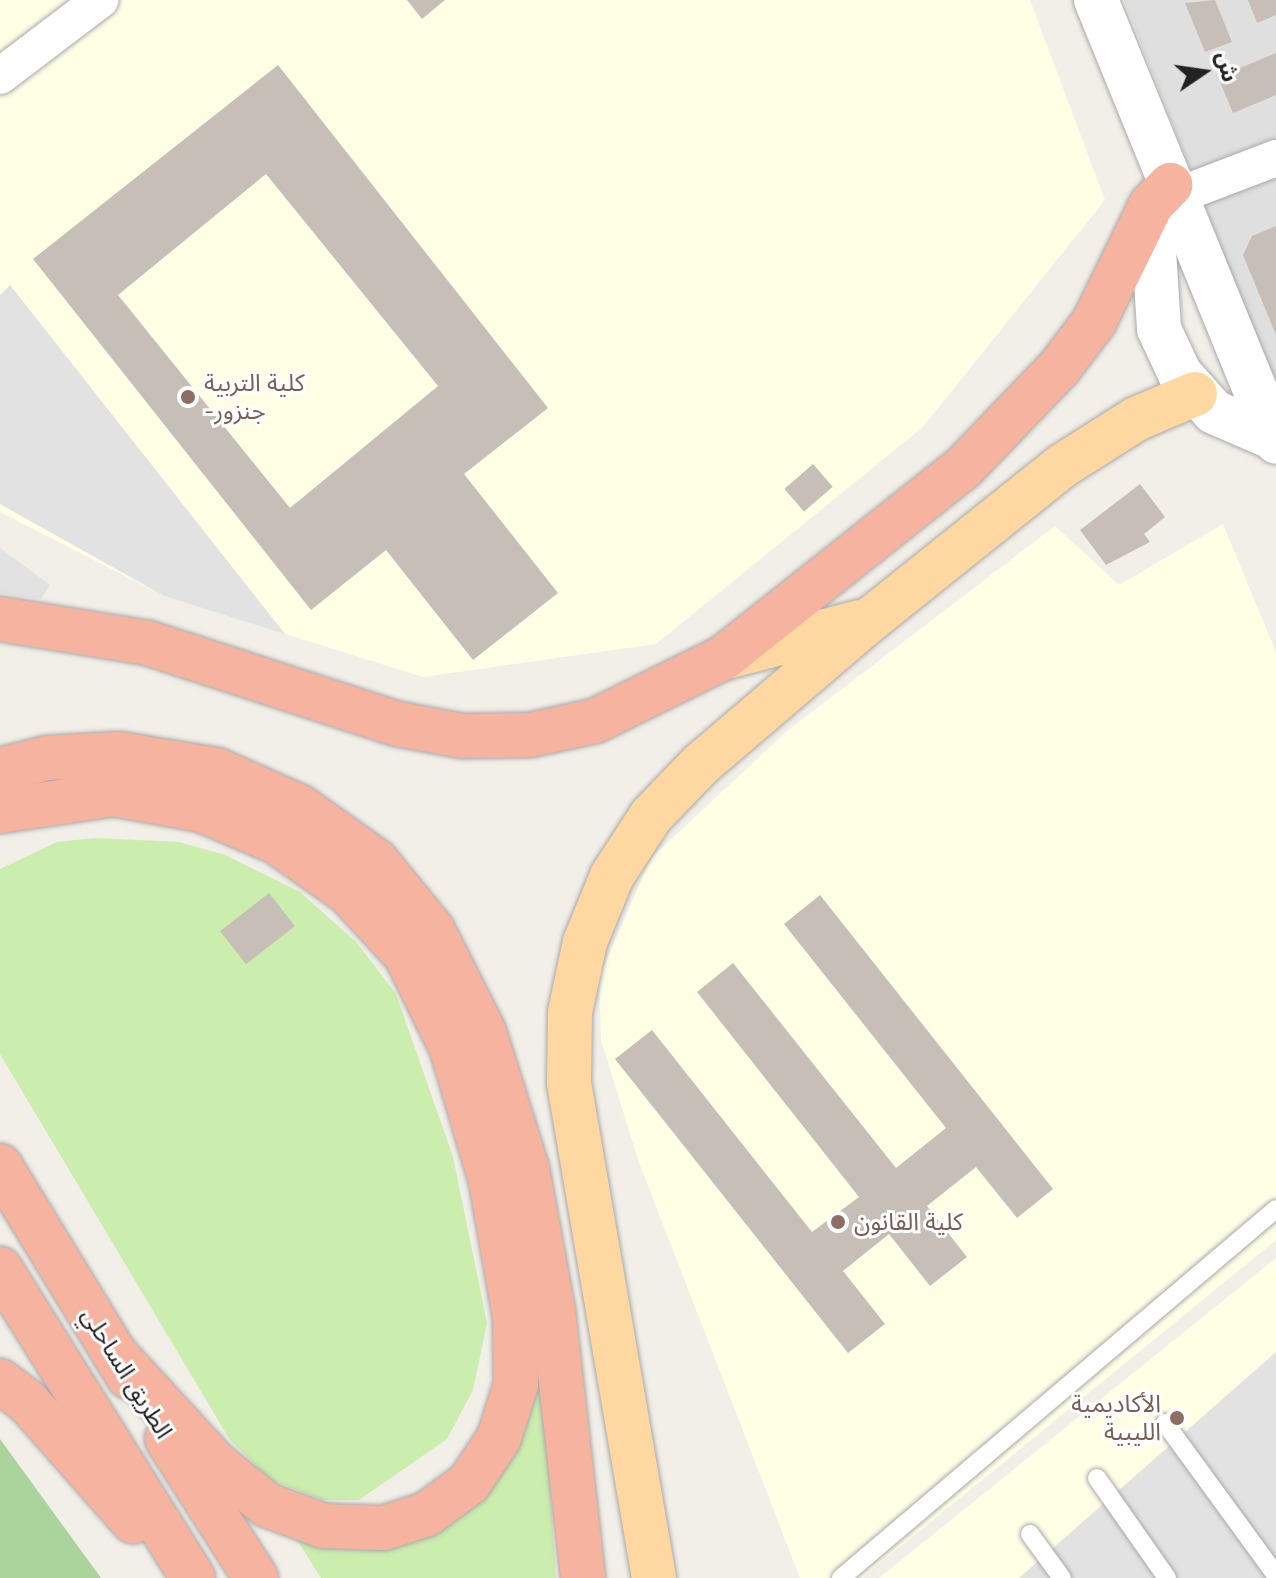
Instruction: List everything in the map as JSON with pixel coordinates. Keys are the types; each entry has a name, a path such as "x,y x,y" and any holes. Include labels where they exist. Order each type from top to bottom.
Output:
{"highway":[{"path":"0,619 148,643 398,724 463,736 530,735 595,721 723,658 963,468 1059,368 1094,322 1151,205 1172,191"},
{"path":"0,770 47,758 119,754 217,770 300,807 376,861 433,931 484,1032 527,1169 553,1310 583,1578"},
{"path":"0,811 114,794 202,810 277,842 349,893 413,968 452,1049 491,1181 515,1317 516,1384 499,1438 469,1483 427,1514 384,1528 324,1526 267,1505 215,1463 114,1353"},
{"name":"الطريق الساحلي","path":"0,1166 256,1578"},
{"path":"0,1269 193,1578"},
{"path":"0,1381 28,1402 184,1578"}],"main road":[{"path":"654,1578 569,1083 570,1012 585,942 612,876 651,816 700,765 871,619 1062,466 1136,419 1195,394"},
{"path":"723,658 871,619"}],"street":[{"path":"0,76 100,0"},
{"path":"1096,0 1275,440"},
{"path":"1275,440 1238,426 1195,394 1180,374 1154,308 1157,227 1172,191 1276,158"}],"lane":[{"path":"841,1578 1276,1209"},
{"path":"1165,1423 1276,1575"},
{"path":"1097,1478 1167,1578"},
{"path":"1030,1534 1062,1578"}],"shaded area":[{"path":"0,0 1030,0 1105,200 923,427 656,644 423,677 164,596 0,512"},
{"path":"1124,0 1276,0 1276,387"},
{"path":"10,285 285,634 164,596 0,504 0,295"},
{"path":"1223,524 1276,652 1276,1240 862,1578 800,1578 638,1160 601,1040 599,977 651,858 787,731 1055,526 1119,585"},
{"path":"0,548 50,585 41,599 0,593"},
{"name":"الأكاديمية الليبية","path":"1276,1258 1276,1578 879,1578"},
{"path":"1276,1352 1276,1578 1019,1578"}],"green space":[{"path":"95,838 179,842 225,855 300,892 357,943 396,994 453,1157 487,1323 473,1390 447,1439 359,1500 323,1500 271,1480 230,1440 0,1054 0,869 57,842"},
{"path":"541,1347 556,1578 321,1578 295,1537 426,1532"},
{"path":"0,1439 101,1578 0,1578"}],"building":[{"path":"407,0 445,0 422,19"},
{"path":"1215,0 1232,42 1205,52 1185,3"},
{"path":"1248,0 1276,0 1276,15 1257,23"},
{"path":"1276,53 1276,95 1233,113 1218,77"},
{"path":"278,65 548,408 464,474 558,593 473,660 386,550 311,610 33,259","holes":["266,174 438,386 290,508 118,295"]},
{"path":"1276,226 1276,335 1243,255 1252,236"},
{"path":"813,464 833,487 804,512 784,489"},
{"path":"1140,484 1165,517 1144,534 1150,542 1106,565 1080,530"},
{"path":"269,893 295,926 246,964 220,931"},
{"path":"820,895 1053,1189 1017,1218 976,1167 927,1206 967,1257 930,1286 889,1234 843,1271 885,1324 848,1353 615,1059 652,1030 812,1232 859,1197 697,992 733,963 896,1168 946,1128 784,924"}],"place":[{"name":"كلية التربية -جنزور","path":"188,397"},
{"name":"كلية القانون","path":"838,1222"},
{"name":"الأكاديمية الليبية","path":"1177,1418"}]}
